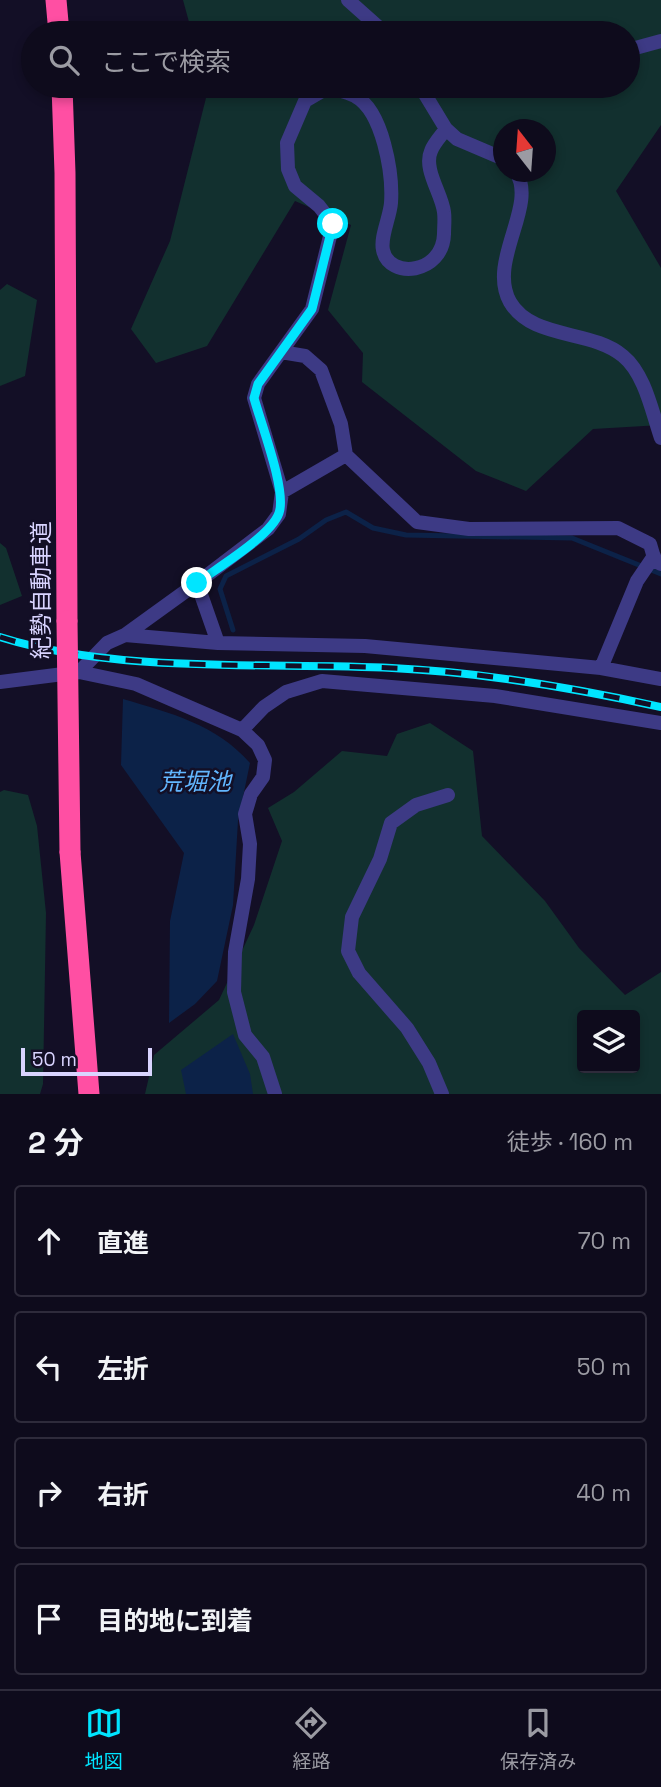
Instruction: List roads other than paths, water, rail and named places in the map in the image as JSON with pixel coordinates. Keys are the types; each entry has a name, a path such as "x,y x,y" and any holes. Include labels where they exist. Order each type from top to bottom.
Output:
{"highway":[{"path":"56,0 58,21"},
{"name":"紀勢自動車道","path":"62,98 66,213 70,852 89,1094"}],"street":[{"path":"348,0 372,21"},
{"path":"640,47 661,41"},
{"path":"79,672 107,643 125,635 197,583 268,529 279,514 282,492 254,398 258,384 312,309 332,237 333,224 319,205 295,186 288,169 287,143 305,101 310,98"},
{"path":"358,98 373,116 387,151 391,202 383,250 389,261 406,268 419,270 434,261 443,243 444,211 431,173 430,153 446,129"},
{"path":"427,98 446,129 457,139 493,155"},
{"path":"521,182 518,211 505,262 504,282 510,302 528,322 602,342 625,357 639,377 661,438"},
{"path":"281,352 305,356 321,370 341,424 346,455 417,522 469,529 618,528 650,544 657,560 637,580 601,668"},
{"path":"282,492 346,455"},
{"path":"197,583 218,643"},
{"path":"125,635 218,643 365,646 601,668 661,679"},
{"path":"0,682 79,672 136,684 242,730 258,745 265,760 262,777 251,794 245,814 250,844 248,879 234,952 234,992 245,1035 263,1057 275,1094"},
{"path":"242,730 264,707 286,692 322,681 495,696 661,723"},
{"path":"442,1094 429,1063 407,1028 359,974 348,951 352,917 380,859 391,823 416,805 448,795"}],"water":[{"name":"荒堀池","path":"123,699 175,715 207,729 237,750 250,763 238,821 233,905 217,981 195,1004 169,1023 170,921 184,853 121,765"},
{"path":"233,1034 250,1074 253,1094 186,1094 181,1070"}],"waterway":[{"path":"233,630 220,589 226,576 299,539 326,520 346,512 373,528 406,535 572,538 661,574"}],"railway":[{"path":"0,637 46,649 143,661 344,666 459,673 561,687 661,707"}]}
